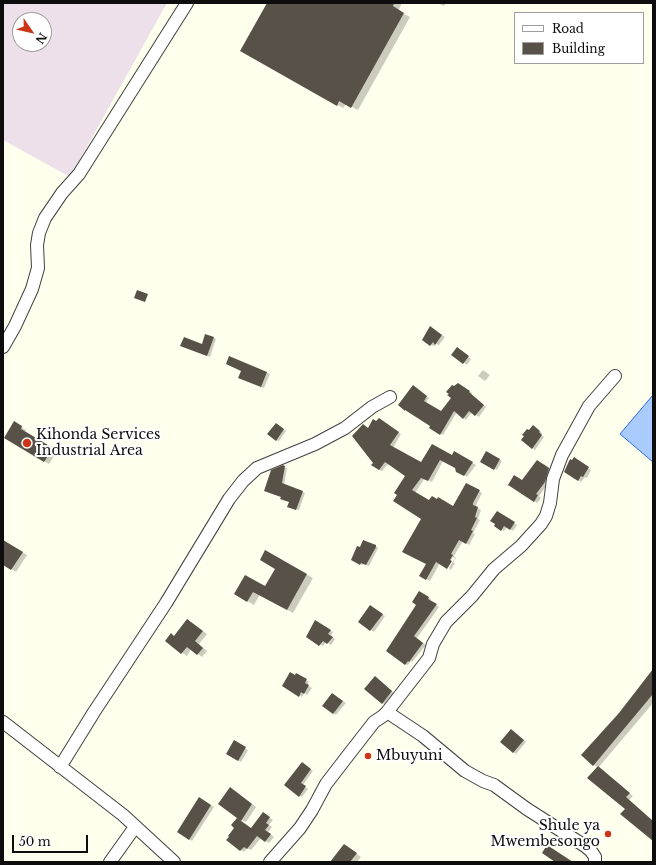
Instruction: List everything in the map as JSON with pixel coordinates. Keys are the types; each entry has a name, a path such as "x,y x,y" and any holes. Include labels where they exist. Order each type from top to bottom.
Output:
{"street":[{"path":"3,347 15,326 32,289 38,268 37,245 45,218 62,193 79,174 187,3"},
{"path":"270,862 300,828 326,784 374,722 387,712 429,658 433,644 446,622 472,596 494,569 521,546 541,524 546,516 550,503 552,479 562,455 589,406 615,376"},
{"path":"60,767 94,712 166,603 229,498 243,481 257,468 315,444 345,428 372,407 390,397"},
{"path":"387,712 423,736 466,771 483,781 494,785 527,809 585,846 595,857 595,862"},
{"path":"3,722 123,815 174,862"},
{"path":"110,862 135,827"}],"shaded area":[{"path":"3,3 167,3 70,177 3,140"}],"water":[{"path":"653,395 653,462 620,434"}],"building":[{"path":"267,3 394,3 393,6 404,13 351,108 339,101 337,106 240,51"},
{"path":"137,290 148,294 145,302 134,298"},
{"path":"430,326 442,335 435,345 433,342 430,346 422,340"},
{"path":"205,334 214,337 207,356 180,346 184,337 202,344"},
{"path":"457,347 469,356 463,364 451,355"},
{"path":"229,356 267,372 261,387 238,378 241,371 226,364"},
{"path":"458,383 470,391 469,392 484,405 475,416 469,411 463,419 454,411 440,435 429,428 430,426 398,405 413,385 427,396 424,401 441,411 451,398 446,392 452,385 454,386"},
{"path":"379,418 399,432 390,445 421,462 432,444 452,455 454,451 473,462 464,476 456,472 455,468 440,460 428,481 421,478 412,490 429,500 432,496 437,499 438,497 453,506 466,483 480,490 473,503 473,505 478,507 475,517 477,518 471,530 473,531 466,544 459,540 451,554 453,555 450,560 452,561 447,569 436,562 426,580 419,576 426,564 402,552 421,519 393,501 397,495 394,493 405,476 385,462 379,470 371,465 373,463 352,436 363,424 368,428 373,419 376,421"},
{"path":"14,421 22,426 21,429 53,448 44,462 4,438"},
{"path":"276,423 284,429 276,441 267,434"},
{"path":"533,425 542,435 532,449 521,440 524,436 522,435"},
{"path":"486,451 500,459 494,470 480,462"},
{"path":"574,457 589,467 583,477 581,476 578,481 564,472 570,459 572,460"},
{"path":"537,460 549,468 545,482 536,494 538,495 534,502 508,485 514,475 522,480"},
{"path":"283,465 285,466 282,483 303,491 296,510 287,507 289,502 280,499 281,497 264,491 271,470"},
{"path":"497,511 515,522 510,530 504,526 501,531 490,521"},
{"path":"3,540 23,552 11,570 3,565"},
{"path":"363,540 376,545 376,547 366,565 361,563 360,565 351,560 357,546 360,547"},
{"path":"265,550 307,574 287,610 253,592 247,602 234,594 245,575 265,586 275,569 260,560"},
{"path":"419,591 429,597 428,599 437,604 414,636 423,643 405,665 386,651 416,605 412,602"},
{"path":"370,605 383,614 370,631 358,622"},
{"path":"187,619 203,631 195,641 203,648 197,655 187,647 181,654 165,641 171,633 174,636"},
{"path":"315,620 331,630 328,634 333,637 327,644 323,641 319,646 306,637"},
{"path":"653,669 653,694 593,766 581,755 619,713"},
{"path":"290,672 295,675 296,673 307,679 305,683 309,685 304,694 301,692 299,697 282,686"},
{"path":"375,676 392,691 382,704 364,689"},
{"path":"332,693 343,701 333,714 322,706"},
{"path":"511,729 524,740 513,753 500,742"},
{"path":"234,740 246,747 238,761 226,754"},
{"path":"302,762 311,769 301,783 306,786 299,797 284,785"},
{"path":"598,766 630,793 626,797 653,821 653,841 620,814 625,809 587,778"},
{"path":"230,787 252,804 241,821 218,804"},
{"path":"199,797 211,805 189,840 177,832"},
{"path":"263,812 270,817 266,823 269,825 265,830 271,834 265,842 257,836 247,849 244,847 240,851 226,840 234,828 231,825 237,818 251,828"},
{"path":"344,844 357,853 350,862 330,862"},
{"path":"547,845 573,862 555,862 542,853"}],"place":[{"name":"Kihonda Services Industrial Area","path":"27,443"},
{"name":"Mbuyuni","path":"368,756"},
{"name":"Shule ya Mwembesongo","path":"608,834"}]}
